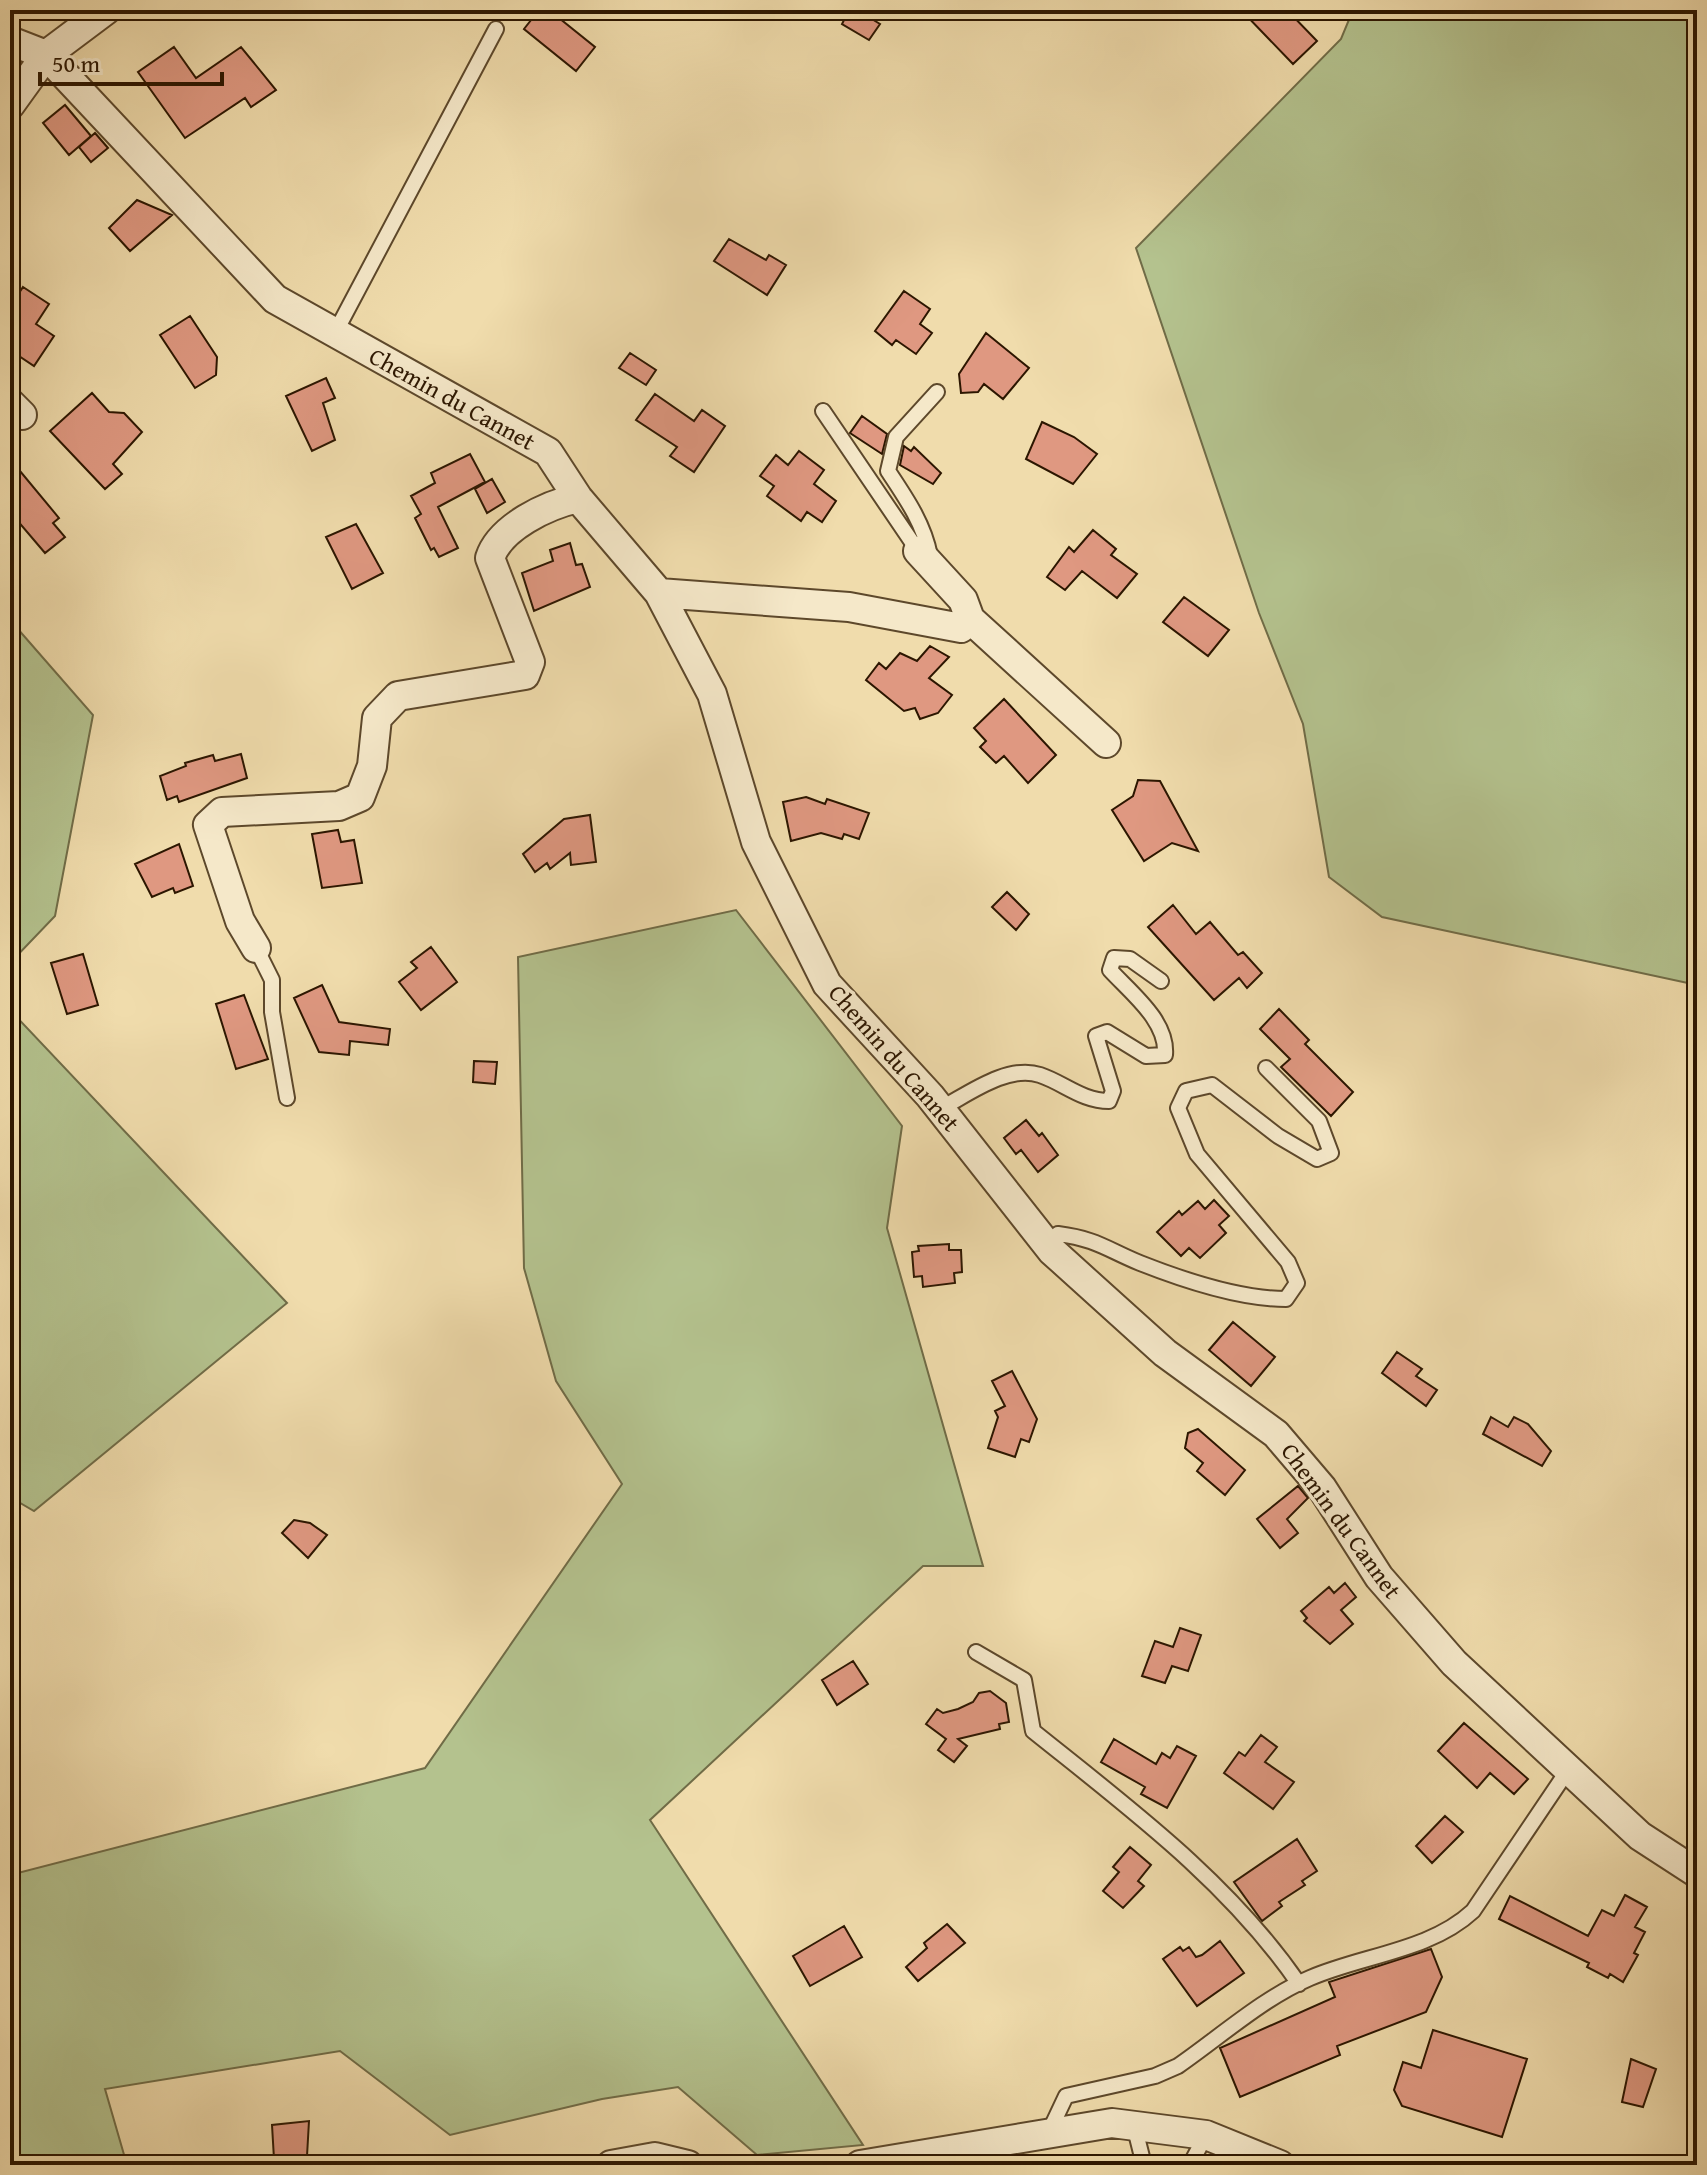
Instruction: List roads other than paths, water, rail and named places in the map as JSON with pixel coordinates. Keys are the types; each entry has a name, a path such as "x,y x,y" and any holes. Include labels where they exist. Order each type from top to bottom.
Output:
{"street":[{"path":"10,105 46,55 106,10"},
{"name":"Chemin du Cannet","path":"10,41 46,55 275,299 548,452 578,498 659,593 712,694 756,842 827,984 940,1109 1052,1251 1165,1353 1276,1434 1322,1488 1388,1588 1454,1663 1640,1836 1697,1873"},
{"path":"256,948 240,921 208,825 222,812 339,806 360,797 372,766 377,718 398,696 525,675 530,662 490,558 496,541 555,503 578,498"},
{"path":"925,559 963,600 970,619 1106,743"},
{"path":"659,593 849,607 961,628 970,619"},
{"path":"860,2165 1112,2123 1206,2135 1280,2165"},
{"path":"611,2165 655,2157 688,2165"}],"lane":[{"path":"335,333 496,29"},
{"path":"925,559 927,539 888,471 896,437 937,392"},
{"path":"823,411 925,559"},
{"path":"256,948 272,980 272,1012 287,1098"},
{"path":"940,1109 995,1080 1025,1073 1039,1075 1094,1101 1109,1101 1113,1091 1096,1036 1107,1032 1146,1056 1165,1055 1166,1040 1154,1019 1110,970 1114,958 1130,959 1161,981"},
{"path":"1052,1251 1058,1234 1090,1238 1139,1263 1227,1290 1267,1299 1286,1299 1297,1283 1288,1262 1197,1154 1178,1108 1186,1091 1212,1085 1278,1136 1317,1159 1331,1153 1319,1121 1266,1068"},
{"path":"976,1652 1024,1680 1033,1731 1185,1854 1277,1951 1299,1984"},
{"path":"1049,2132 1066,2096 1155,2076 1178,2066 1299,1984 1433,1937 1460,1923 1481,1900 1568,1770"},
{"path":"1134,2125 1144,2165"},
{"path":"1190,2165 1206,2135"}]}
